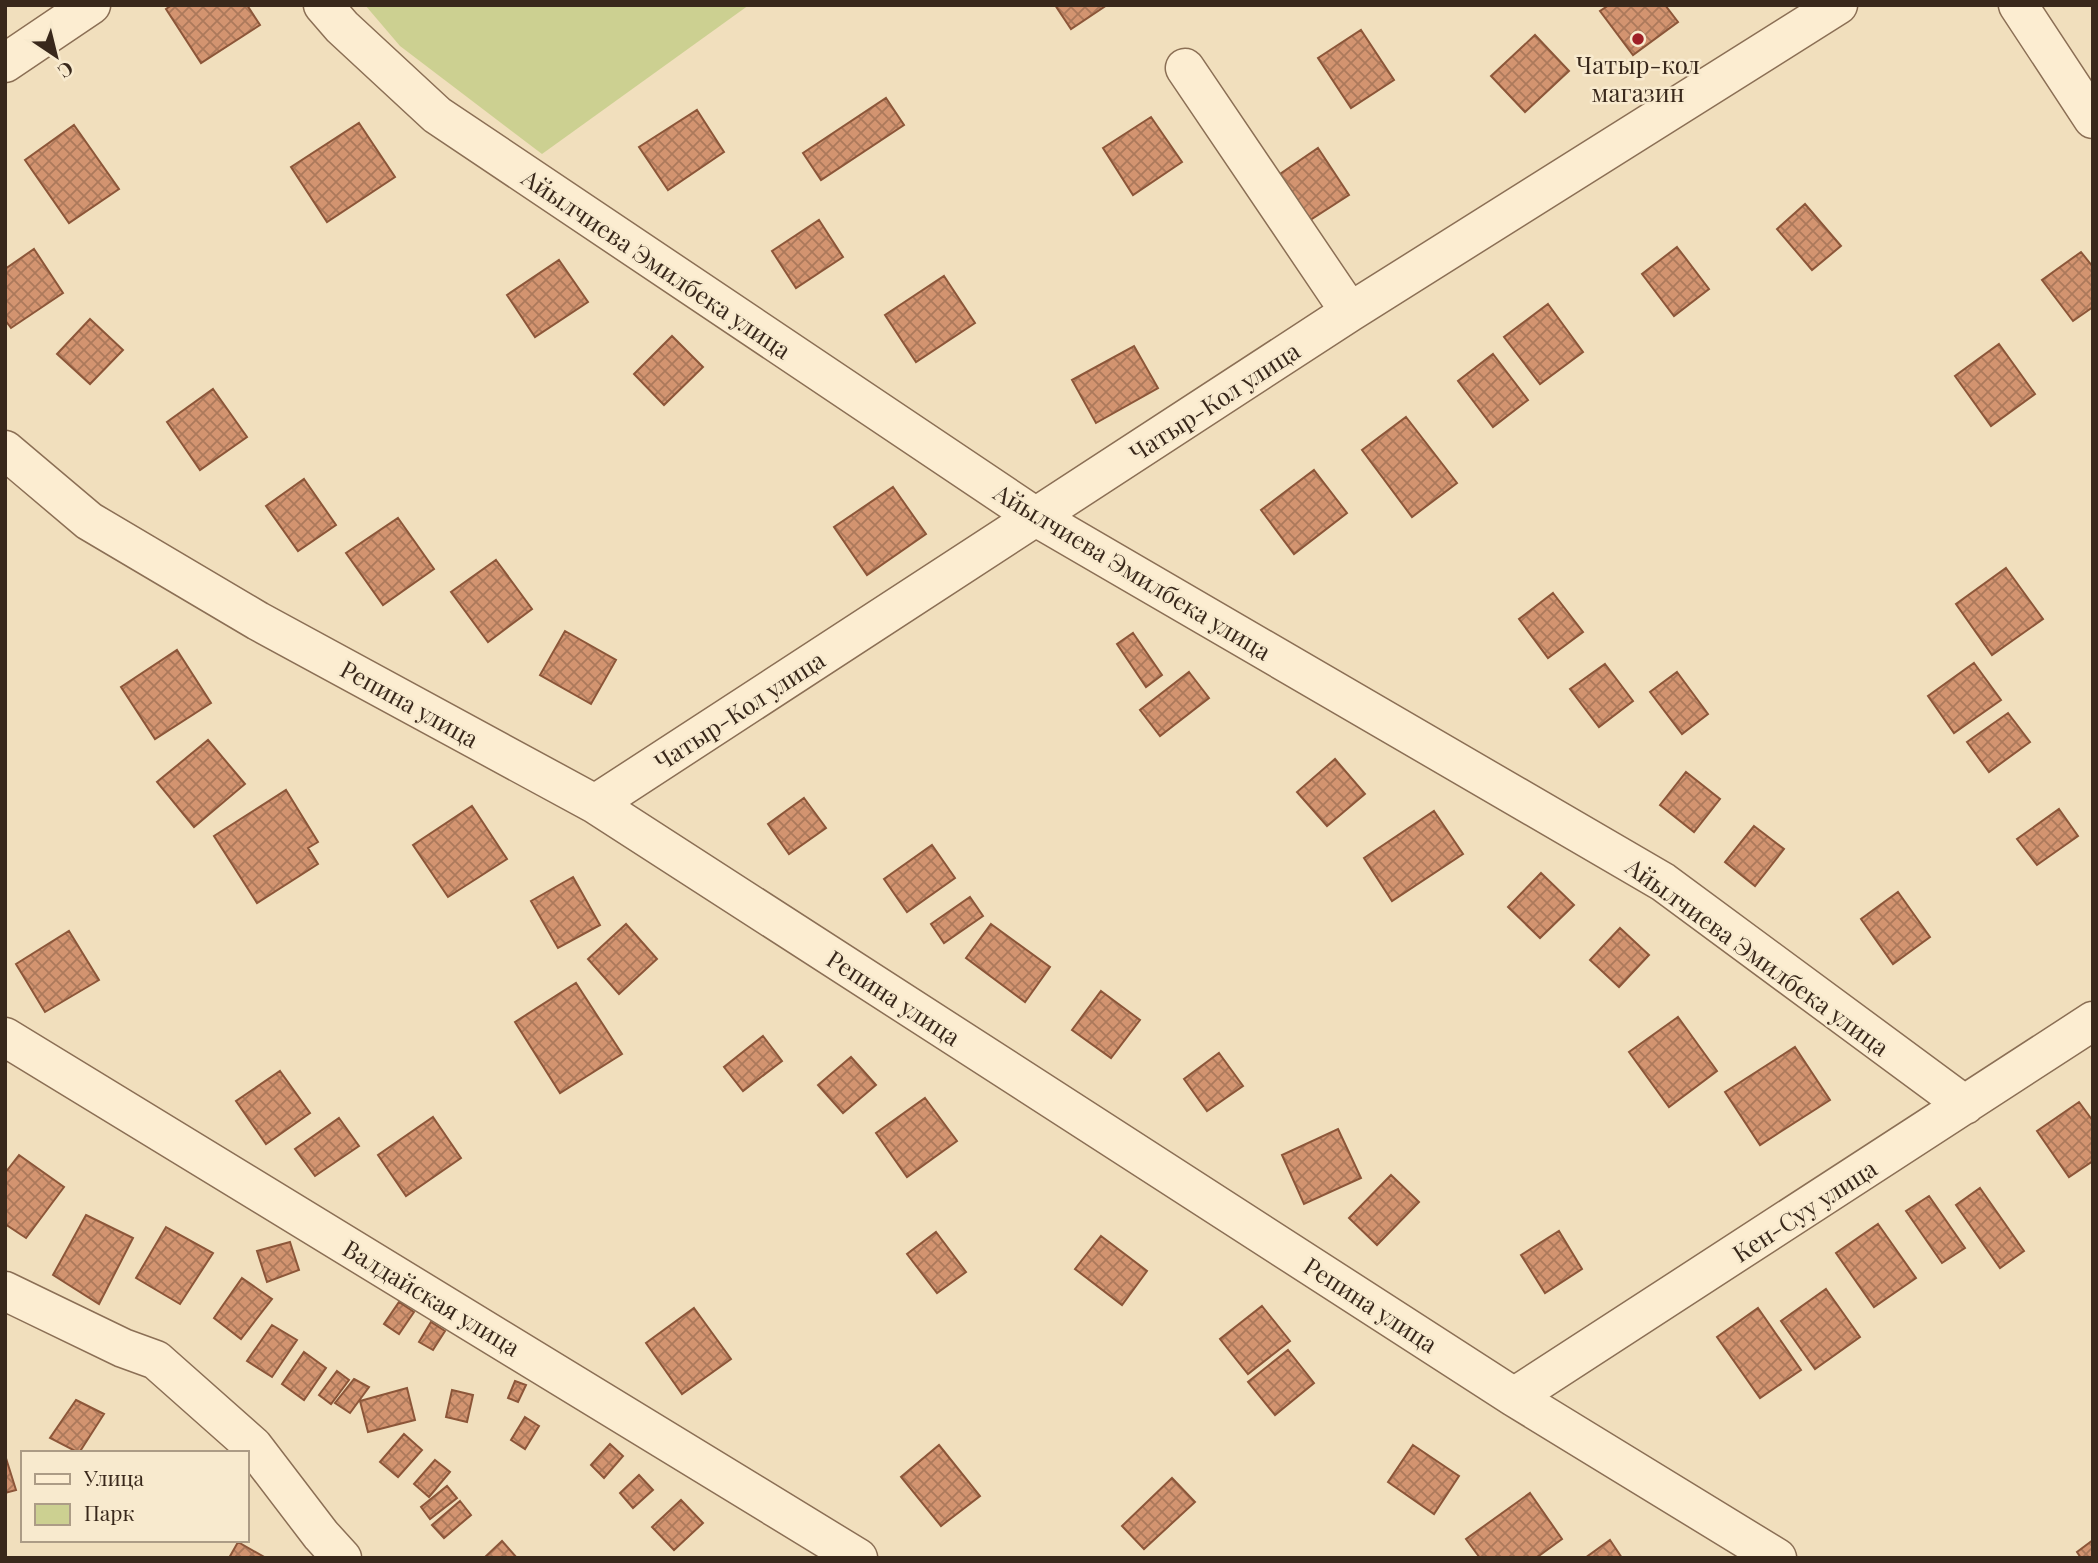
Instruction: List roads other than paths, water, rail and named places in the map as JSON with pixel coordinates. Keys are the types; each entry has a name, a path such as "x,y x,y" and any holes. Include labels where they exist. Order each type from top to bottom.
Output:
{"street":[{"path":"5,63 91,5"},
{"name":"Айылчиева Эмилбека улица","path":"324,5 342,27 437,115 1036,517 1663,882 1965,1105"},
{"name":"Чатыр-Кол улица","path":"595,804 1350,312 1838,5"},
{"path":"2018,5 2093,118"},
{"path":"1185,68 1350,312"},
{"name":"Репина улица","path":"5,450 89,521 258,621 595,804 1514,1397 1777,1558"},
{"name":"Кен-Суу улица","path":"1514,1397 2093,1021"},
{"name":"Валдайская улица","path":"5,1037 858,1558"},
{"path":"5,1292 123,1348 156,1360 253,1446 321,1535 342,1558"}],"place":[{"name":"Чатыр-кол магазин","path":"1638,39"}]}
